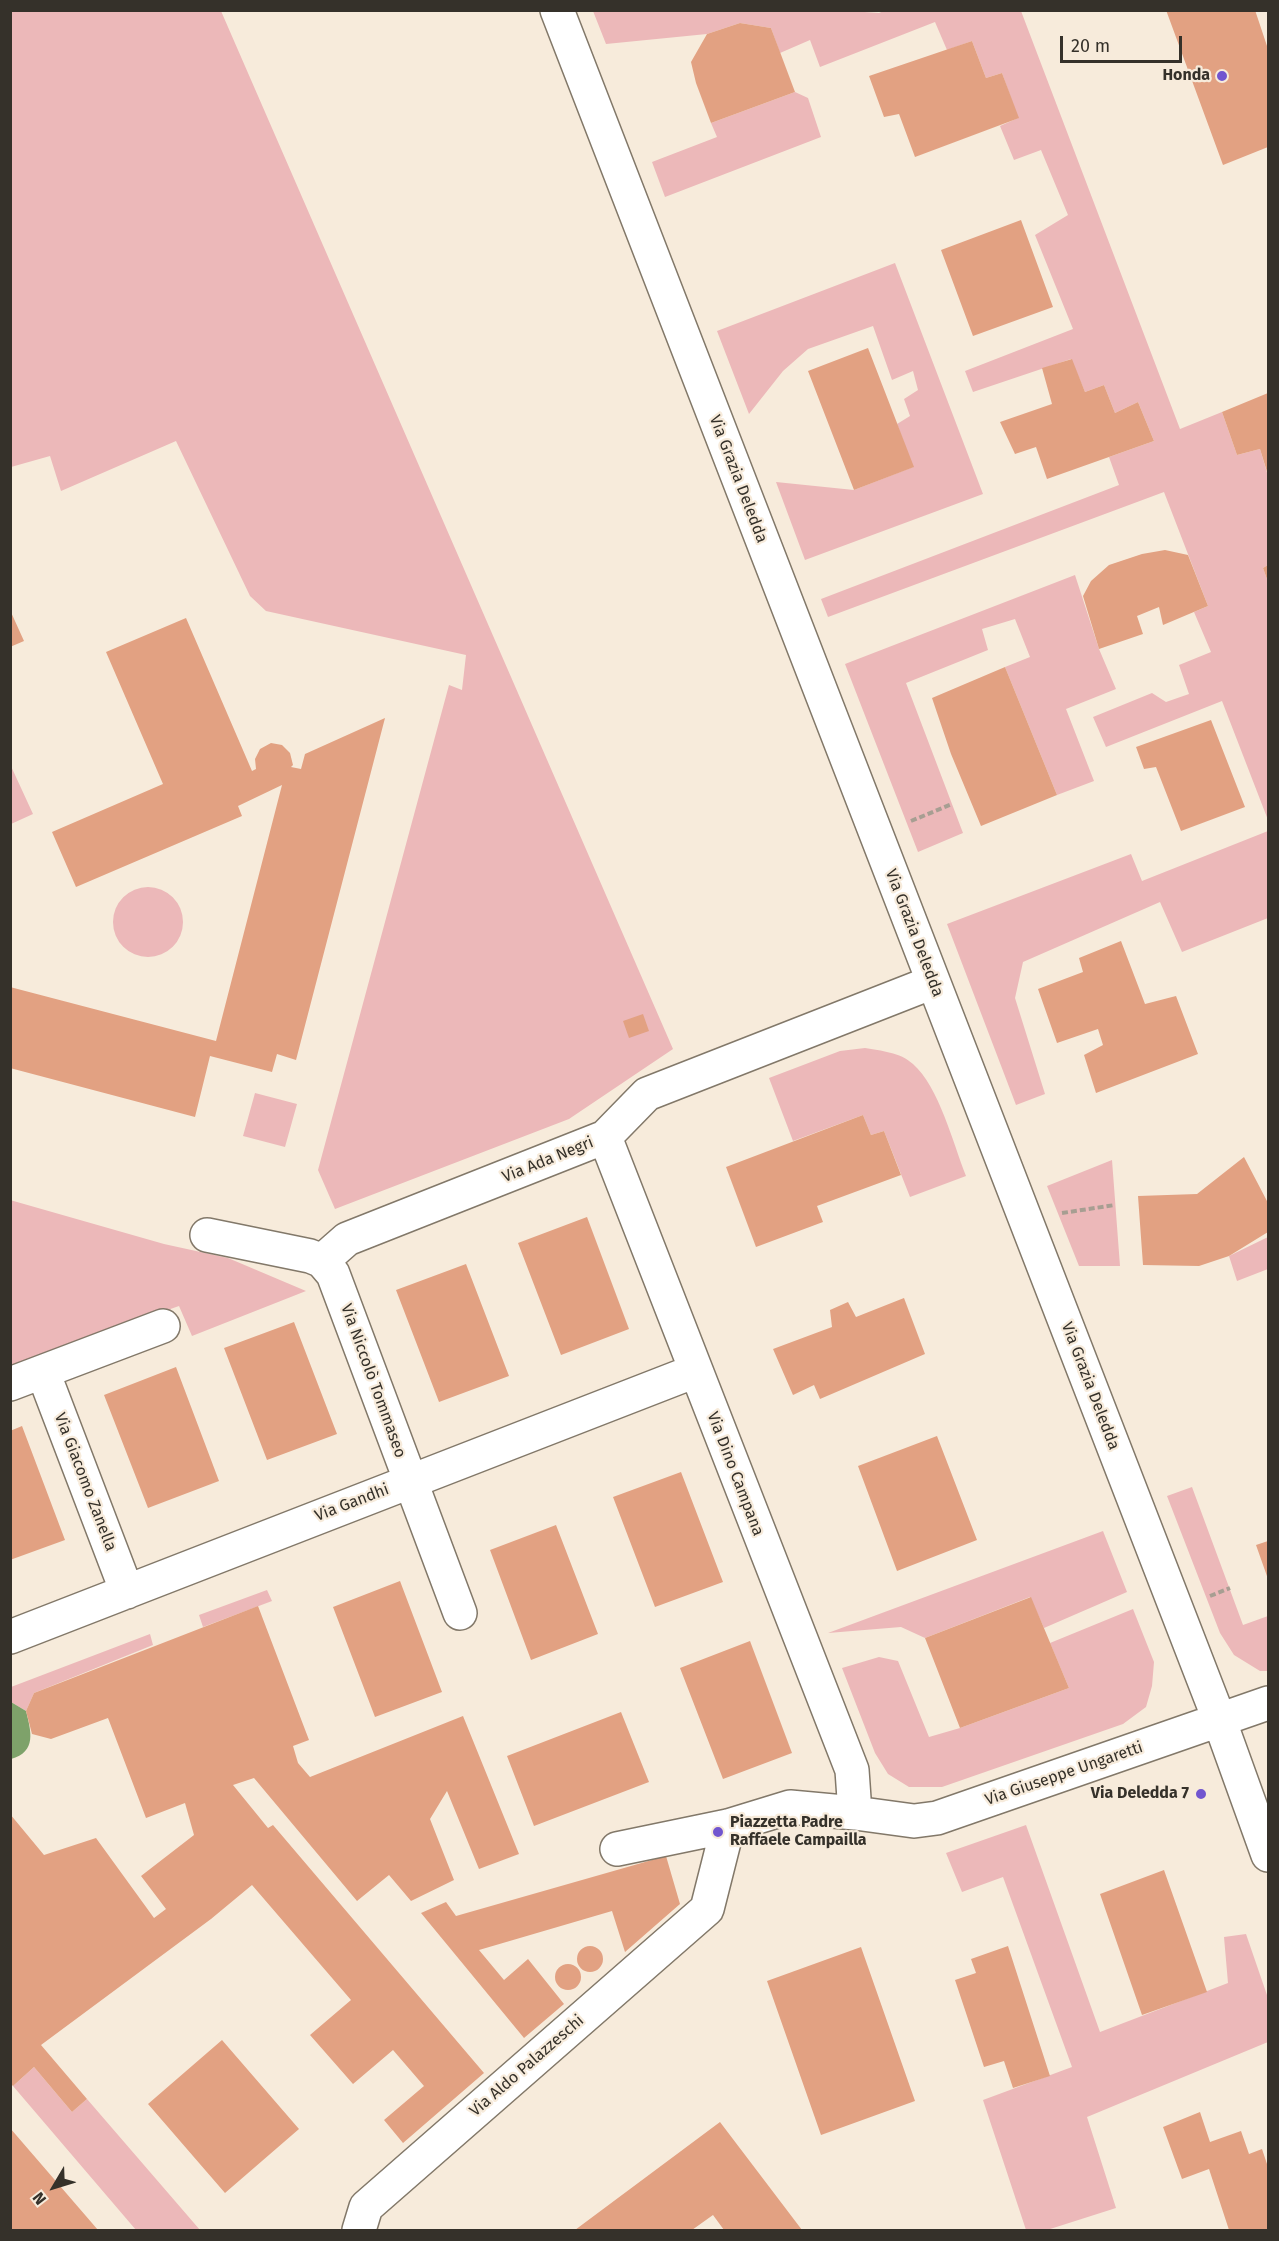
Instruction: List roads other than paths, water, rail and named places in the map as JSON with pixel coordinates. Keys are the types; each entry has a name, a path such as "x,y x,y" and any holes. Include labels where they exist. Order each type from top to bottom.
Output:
{"street":[{"name":"Via Grazia Deledda","path":"557,10 1219,1719 1269,1855"},
{"name":"Via Ada Negri","path":"322,1261 347,1239 605,1137 647,1094 933,982"},
{"name":"Via Dino Campana","path":"605,1137 852,1770 855,1813"},
{"path":"207,1236 310,1256 322,1261"},
{"name":"Via Niccolò Tommaseo","path":"322,1261 333,1274 460,1613"},
{"path":"10,1384 163,1326"},
{"name":"Via Gandhi","path":"10,1637 695,1371"},
{"name":"Via Giacomo Zanella","path":"43,1372 127,1592"},
{"name":"Via Giuseppe Ungaretti","path":"617,1849 728,1826 790,1807 914,1821 937,1818 1269,1703"},
{"name":"Via Aldo Palazzeschi","path":"359,2230 366,2207 707,1909 728,1826"}],"place":[{"name":"Honda","path":"1222,76"},
{"name":"Via Deledda 7","path":"1201,1794"},
{"name":"Piazzetta Padre Raffaele Campailla","path":"718,1832"}]}
